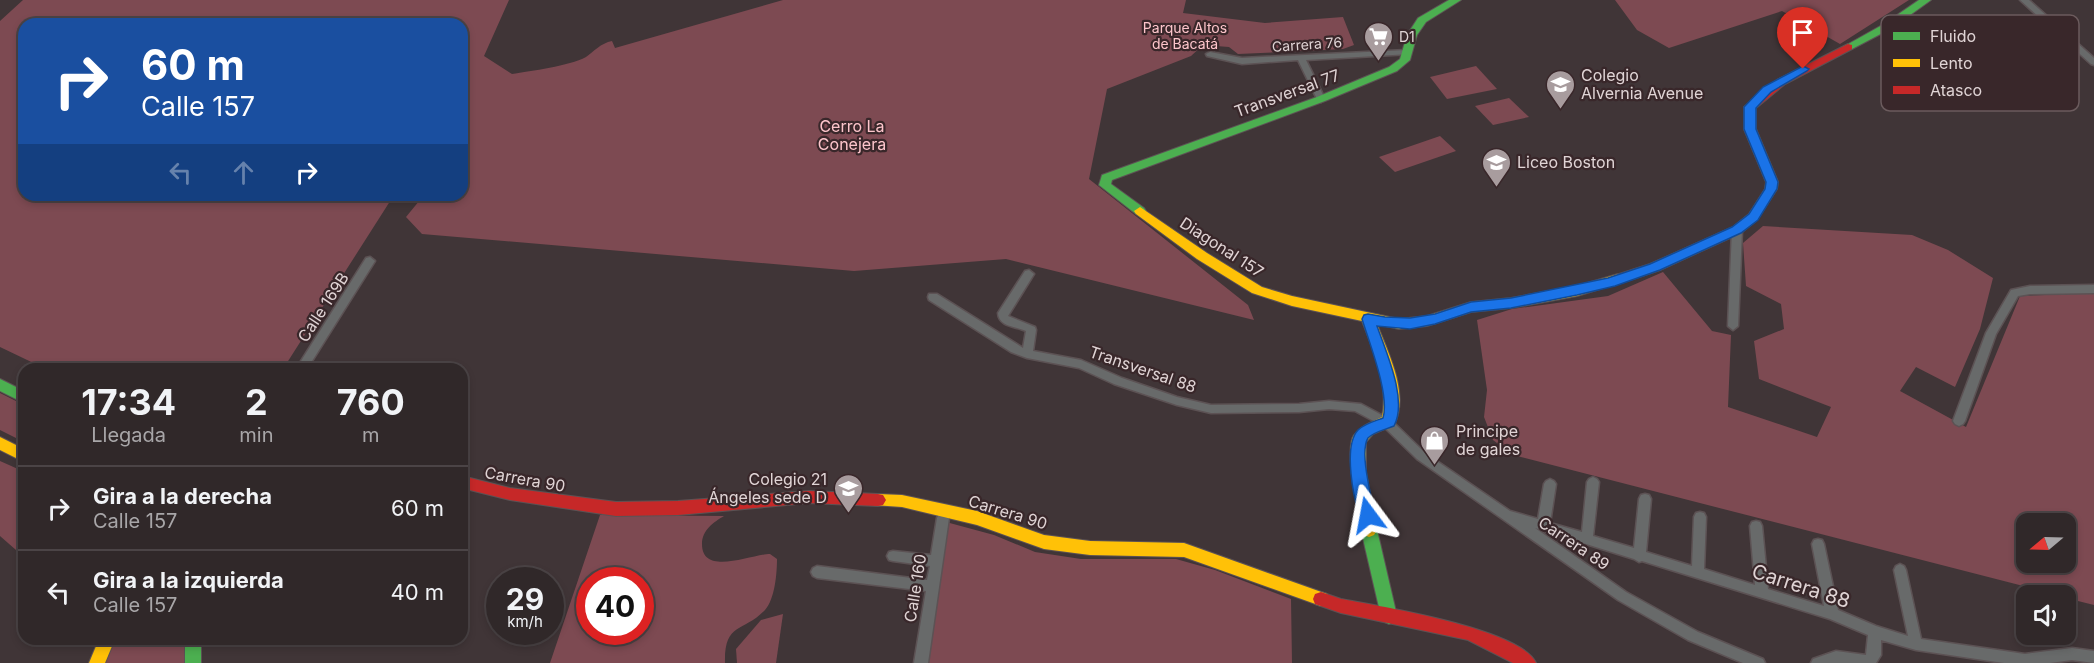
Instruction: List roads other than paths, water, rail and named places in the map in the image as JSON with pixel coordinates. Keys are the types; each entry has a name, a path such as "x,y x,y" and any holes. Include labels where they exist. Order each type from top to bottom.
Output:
{"street":[{"name":"Transversal 77","path":"1105,185 1106,178 1321,99 1393,69 1405,60 1412,35 1422,20 1456,0"},
{"path":"1902,15 1926,0"},
{"path":"2024,0 2041,15"},
{"path":"1733,326 1737,230 1753,217 1771,189 1772,182 1750,129 1750,107 1767,89 1818,60 1881,29"},
{"path":"2079,49 2094,62"},
{"name":"Carrera 76","path":"1210,54 1242,61 1407,52"},
{"path":"1301,59 1321,99"},
{"name":"Diagonal 157","path":"1105,185 1246,285 1272,296 1332,308 1368,319 1410,324 1435,319 1471,307 1511,303 1577,291 1610,282 1655,267 1737,230"},
{"name":"Calle 169B","path":"305,363 370,261"},
{"path":"1027,354 1031,330 1027,326 1006,321 1003,313 1029,273"},
{"path":"1959,421 1991,333 2015,293 2030,290 2094,289"},
{"name":"Transversal 88","path":"933,297 1015,349 1027,354 1081,364 1118,381 1177,401 1211,409 1299,408 1346,404 1357,407 1387,423"},
{"path":"1368,319 1391,397 1391,418 1387,423 1365,432 1360,439 1358,467 1389,616"},
{"path":"0,386 18,394"},
{"name":"Carrera 89","path":"1387,423 1421,456 1622,596 1693,636 1758,663"},
{"path":"0,443 18,453"},
{"path":"1587,538 1593,482"},
{"name":"Carrera 90","path":"468,484 510,494 615,509 777,506 809,497 902,501 976,518 1054,543 1090,548 1184,550 1341,606 1470,633 1502,647 1528,663"},
{"path":"1543,526 1550,484"},
{"path":"1639,557 1645,499"},
{"name":"Carrera 88","path":"1502,514 1832,614 1875,632 1916,644 2025,660 2072,654 2094,657"},
{"path":"1698,574 1700,517"},
{"name":"Calle 160","path":"921,663 943,518"},
{"path":"1756,526 1762,594"},
{"path":"1818,544 1832,614"},
{"path":"893,556 936,561"},
{"path":"1900,570 1916,644"},
{"path":"817,572 932,586"},
{"path":"1818,663 1836,657 1869,662 1875,655 1875,632"},
{"path":"97,662 99,645"},
{"path":"97,662 104,645"}],"place":[{"name":"D1","path":"1378,62"},
{"name":"Colegio Alvernia Avenue","path":"1560,110"},
{"name":"Liceo Boston","path":"1496,188"},
{"name":"Principe de gales","path":"1435,466"},
{"name":"Colegio 21 Ángeles sede D","path":"848,514"}],"park label":[{"name":"Parque Altos de Bacatá","path":"1185,35"},
{"name":"Cerro La Conejera","path":"852,135"}]}
